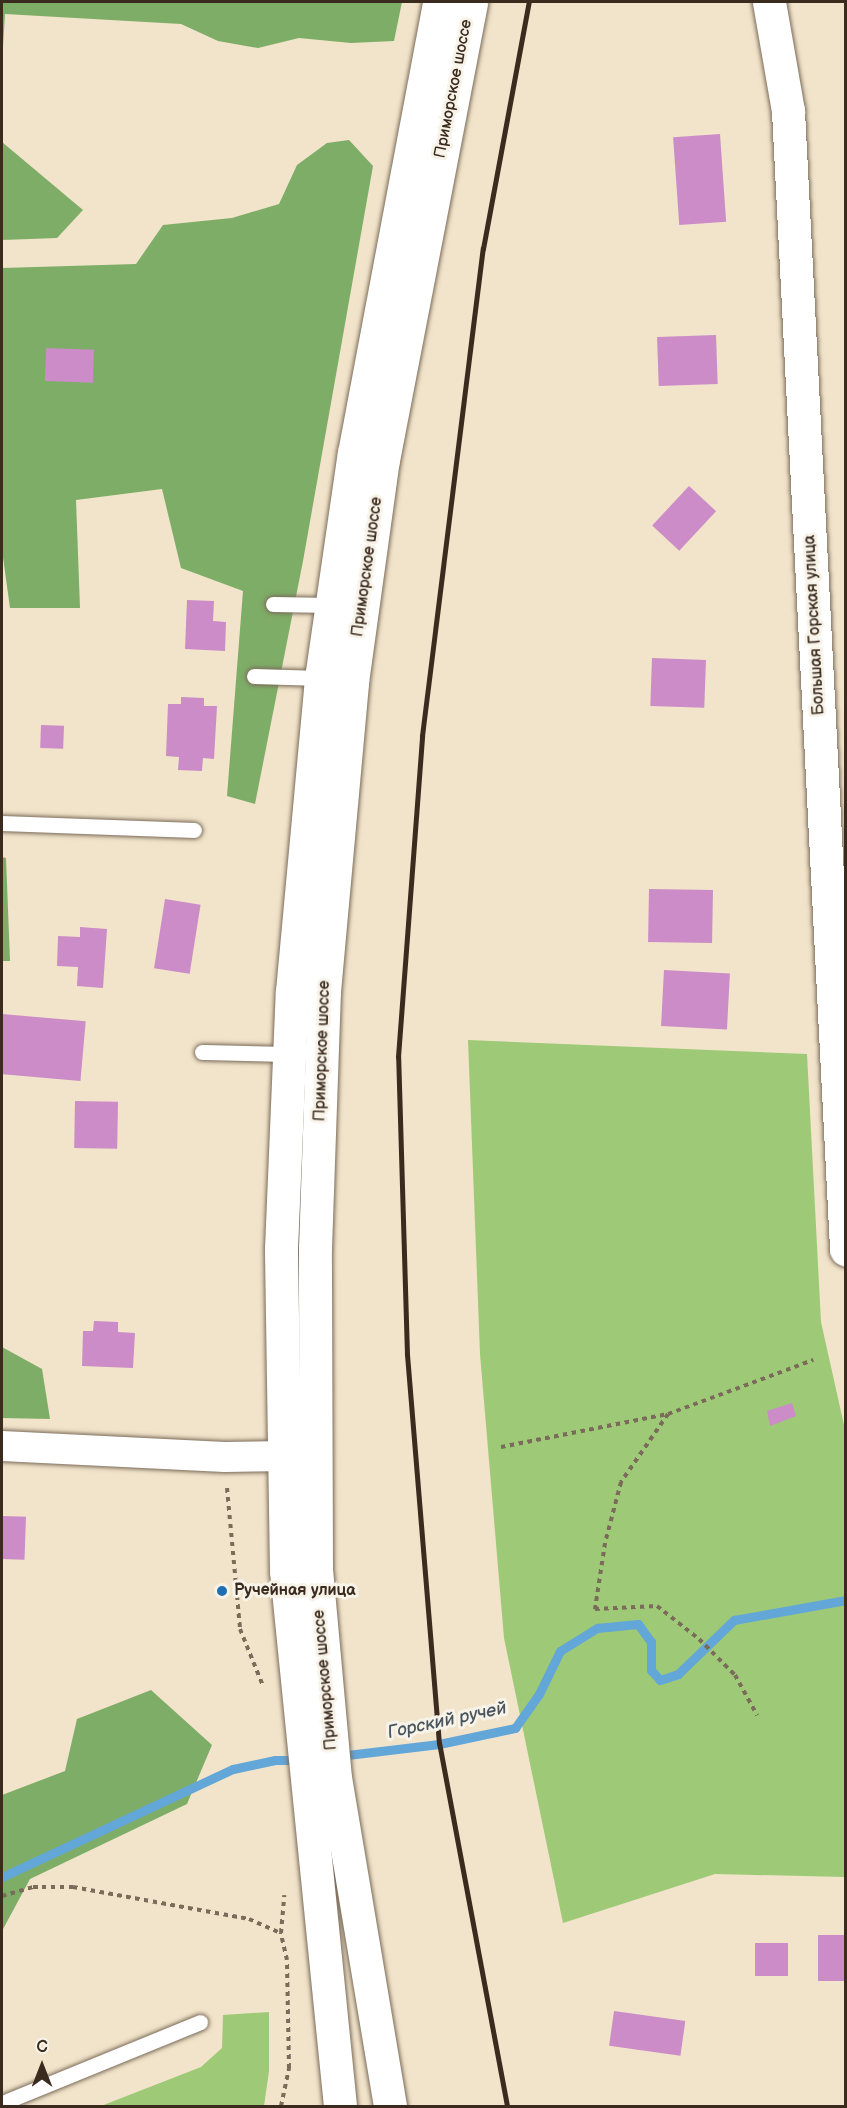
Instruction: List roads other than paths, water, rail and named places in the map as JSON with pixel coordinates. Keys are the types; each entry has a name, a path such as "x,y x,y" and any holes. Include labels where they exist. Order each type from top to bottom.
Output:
{"main road":[{"name":"Приморское шоссе","path":"340,2106 320,1779 286,1571 281,1249 289,1054 321,678 331,605 354,453 440,2"},
{"name":"Приморское шоссе","path":"315,1738 315,1248 324,991 334,872 352,682 383,460 471,2"},
{"name":"Большая Горская улица","path":"770,2 788,111 846,1250"},
{"name":"Приморское шоссе","path":"320,1779 390,2106"}],"street":[{"path":"2,1446 225,1457 285,1456"}],"lane":[{"path":"273,604 331,605"},
{"path":"254,676 321,678"},
{"path":"2,823 194,830"},
{"path":"202,1052 289,1054"},
{"path":"2,2103 200,2022"}],"waterway":[{"name":"Горский ручей","path":"339,1756 439,1744 515,1728 539,1694 560,1651 597,1628 638,1624 651,1642 651,1670 660,1680 678,1674 734,1620 846,1600"},
{"name":"Горский ручей","path":"2,1877 233,1769 275,1760 298,1760"}],"railway":[{"path":"507,2106 439,1744 407,1355 398,1057 422,736 483,249 529,2"}],"place":[{"name":"Ручейная улица","path":"222,1591"}]}
